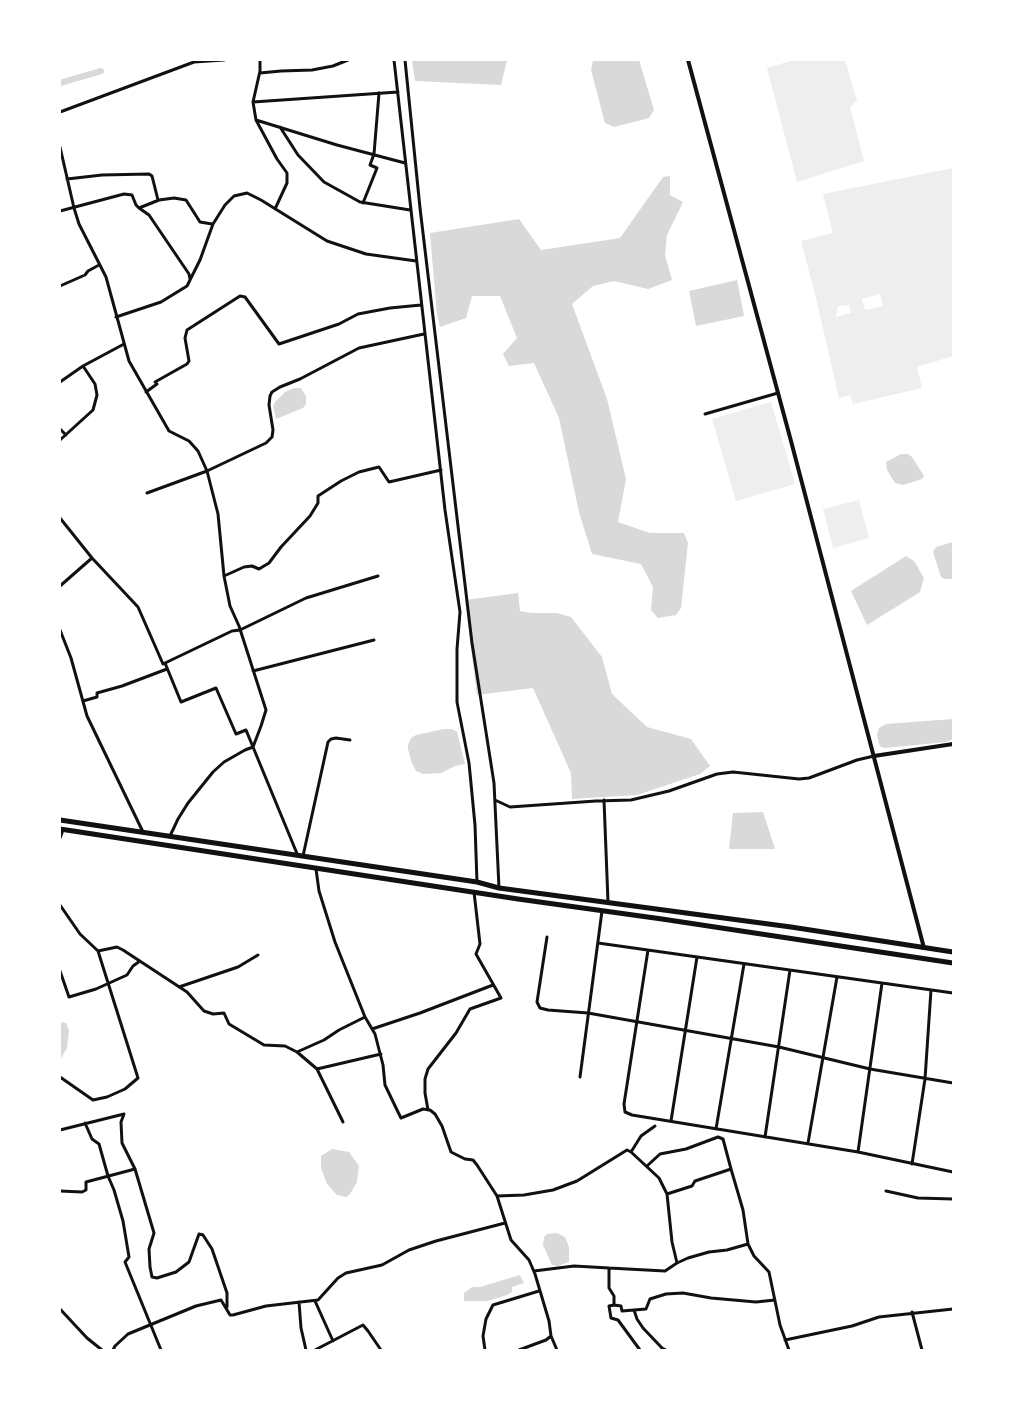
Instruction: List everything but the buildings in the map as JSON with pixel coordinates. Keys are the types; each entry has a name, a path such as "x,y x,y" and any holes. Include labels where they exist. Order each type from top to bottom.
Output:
{"highway":[{"path":"60,820 477,882 500,888 797,928 953,952"},
{"path":"61,829 953,963"}],"street":[{"path":"60,112 194,62 224,60"},
{"path":"260,60 253,102 256,120 277,159 287,173 287,183 275,209"},
{"path":"259,74 312,70 333,66 348,60"},
{"path":"394,60 424,334 460,612 457,648 457,702 469,763 475,825 477,882"},
{"path":"404,60 472,643 494,783 500,888"},
{"path":"688,60 924,948"},
{"path":"253,102 398,92"},
{"path":"363,203 377,168 370,166 374,154 379,93"},
{"path":"256,120 405,163"},
{"path":"280,127 298,155 324,182 363,203 410,210"},
{"path":"60,147 79,224 106,277 129,361 169,431 189,441 198,451 207,471 218,514 224,576 230,606 240,630 266,710 253,747"},
{"path":"67,178 149,174 152,176 158,200"},
{"path":"116,317 161,302 187,286 200,260 212,224 234,196 247,193 327,241 366,254 416,261"},
{"path":"60,211 124,194 132,195 136,205 149,215 189,274 190,279"},
{"path":"139,208 158,200 174,198 186,200 200,222 212,224"},
{"path":"60,286 85,275 99,264"},
{"path":"146,392 156,384 155,382 187,364 189,361 185,338 187,330 240,296 245,296 279,344 339,324 358,314 421,305"},
{"path":"147,493 207,471 266,443 272,437 274,430 269,405 272,392 359,348 424,334"},
{"path":"60,382 83,366 124,344"},
{"path":"60,440 93,410 97,396 95,384 83,366"},
{"path":"705,414 778,394"},
{"path":"60,429 66,435"},
{"path":"224,576 244,567 252,566 259,569 269,563 310,516 318,502 318,496 359,472 379,468 389,482 441,470"},
{"path":"60,518 92,558 138,607 163,664 165,663 181,702 216,688 236,734 246,730 300,857"},
{"path":"60,586 92,558"},
{"path":"165,663 232,630 240,630 306,598 378,576"},
{"path":"60,630 71,658 90,722 144,832"},
{"path":"253,671 374,640"},
{"path":"83,701 97,697 97,693 167,669"},
{"path":"300,857 328,742 336,738 350,740"},
{"path":"495,800 510,807 604,800 631,800 669,791 717,774 733,772 799,779 809,778 857,760 953,744"},
{"path":"170,836 188,803 213,772 224,762 253,747"},
{"path":"604,800 608,903"},
{"path":"60,838 61,829"},
{"path":"316,868 319,891 335,942 365,1017 372,1028 381,1054 385,1084 402,1118 415,1112 428,1110"},
{"path":"474,892 480,944 476,954 501,998 470,1009 456,1033 428,1069 425,1079 428,1110 438,1118 451,1152 465,1159 473,1160 497,1196 511,1240 518,1250 525,1253 534,1271 552,1329 551,1336 557,1350"},
{"path":"60,905 80,934 98,951 138,1078 125,1089 107,1097 93,1100 60,1077"},
{"path":"580,1077 602,911"},
{"path":"547,937 537,1002 540,1008 588,1013 779,1047 870,1069 953,1083"},
{"path":"598,944 953,993"},
{"path":"98,951 117,947 187,992 204,1011 213,1014 224,1013 229,1024 264,1045 285,1046 297,1052 317,1070 343,1122"},
{"path":"648,950 624,1104 625,1112 632,1115 858,1152 953,1172"},
{"path":"179,987 238,967 258,955"},
{"path":"671,1121 697,957"},
{"path":"60,971 69,997 108,984 127,975 133,966 140,961"},
{"path":"716,1129 733,1039 744,964"},
{"path":"765,1137 790,970"},
{"path":"808,1143 837,977"},
{"path":"858,1152 882,983"},
{"path":"372,1028 420,1014 493,985"},
{"path":"912,1164 926,1079 931,990"},
{"path":"297,1052 324,1040 365,1017"},
{"path":"317,1070 381,1054"},
{"path":"60,1130 124,1114 121,1122 122,1143 135,1169 154,1232 150,1249 152,1277 157,1278 176,1272 189,1262 200,1234 203,1235 212,1249 227,1292 227,1309"},
{"path":"85,1123 92,1139 98,1144 114,1190 123,1221 129,1258 125,1262 161,1350"},
{"path":"631,1152 641,1136 655,1126"},
{"path":"647,1166 660,1154 686,1149 718,1137 723,1139 743,1210 748,1244 754,1256 768,1272 780,1325 789,1350"},
{"path":"497,1196 524,1195 553,1190 577,1181 627,1150 659,1178 668,1194 672,1242 677,1263"},
{"path":"668,1194 692,1186 695,1181 732,1168"},
{"path":"60,1191 82,1192 86,1190 86,1182 135,1169"},
{"path":"886,1191 918,1198 953,1199"},
{"path":"113,1350 114,1346 128,1334 196,1306 221,1300 230,1315 233,1315 266,1306 315,1301 338,1278 346,1273 382,1265 409,1250 436,1241 505,1223"},
{"path":"534,1271 574,1266 665,1270 688,1258 748,1244"},
{"path":"609,1268 609,1288 614,1296 614,1305"},
{"path":"485,1350 483,1336 486,1319 494,1304 539,1290"},
{"path":"640,1350 618,1320 611,1318 609,1306 621,1306 622,1312 646,1309 650,1299 666,1294 683,1293 711,1298 756,1302 775,1300"},
{"path":"315,1301 333,1340"},
{"path":"298,1302 306,1350"},
{"path":"60,1309 102,1350"},
{"path":"785,1340 852,1326 879,1317 953,1309"},
{"path":"634,1310 643,1328 666,1350"},
{"path":"912,1312 922,1350"},
{"path":"315,1350 363,1325 381,1350"},
{"path":"519,1350 546,1340 551,1336"}],"shaded area":[{"path":"412,60 507,60 501,85 415,81"},
{"path":"593,60 639,60 654,110 649,118 614,127 605,123 591,70"},
{"path":"794,60 845,60 857,101 850,107 864,161 797,182 767,68"},
{"path":"953,168 953,356 917,367 922,388 853,404 850,395 839,398 801,241 833,233 823,194","holes":["880,294 883,306 865,310 862,299","849,305 851,313 836,317 838,306"]},
{"path":"670,176 670,195 683,202 667,235 665,255 672,280 648,289 614,281 593,286 572,304 607,399 626,479 618,522 650,533 684,533 688,543 681,608 676,615 658,618 651,610 653,587 641,564 592,554 579,512 559,418 534,363 509,366 503,354 517,338 500,296 472,296 466,318 440,327 437,315 430,233 519,219 541,250 620,238 663,177"},
{"path":"737,280 744,316 696,326 689,291"},
{"path":"294,388 301,388 306,396 306,404 303,408 276,419 273,406 275,402 285,392"},
{"path":"771,402 795,484 736,501 712,419"},
{"path":"901,454 908,454 912,457 924,476 922,479 903,485 895,483 887,470 886,462"},
{"path":"859,500 869,538 833,548 823,509"},
{"path":"953,542 953,579 944,579 941,577 933,552 936,547"},
{"path":"906,556 914,561 924,578 920,592 867,625 851,591"},
{"path":"518,593 520,611 557,613 571,617 602,657 612,694 647,727 691,739 710,766 700,774 637,795 572,799 571,773 533,688 477,695 465,600"},
{"path":"953,719 953,739 946,742 885,748 879,744 877,735 879,728 886,724"},
{"path":"452,729 457,732 465,764 455,766 441,773 423,774 416,771 408,749 411,738 416,735"},
{"path":"763,812 775,849 729,849 733,813"},
{"path":"60,1022 66,1023 69,1030 67,1048 60,1060"},
{"path":"332,1149 349,1152 359,1166 357,1182 346,1197 337,1195 327,1184 321,1168 321,1156"},
{"path":"557,1233 565,1237 569,1247 569,1262 558,1266 552,1265 543,1245 544,1237 547,1234"},
{"path":"520,1275 524,1283 512,1287 512,1292 507,1295 488,1301 464,1301 464,1293 472,1287 480,1287"}],"waterway":[{"path":"60,83 101,71"}]}
